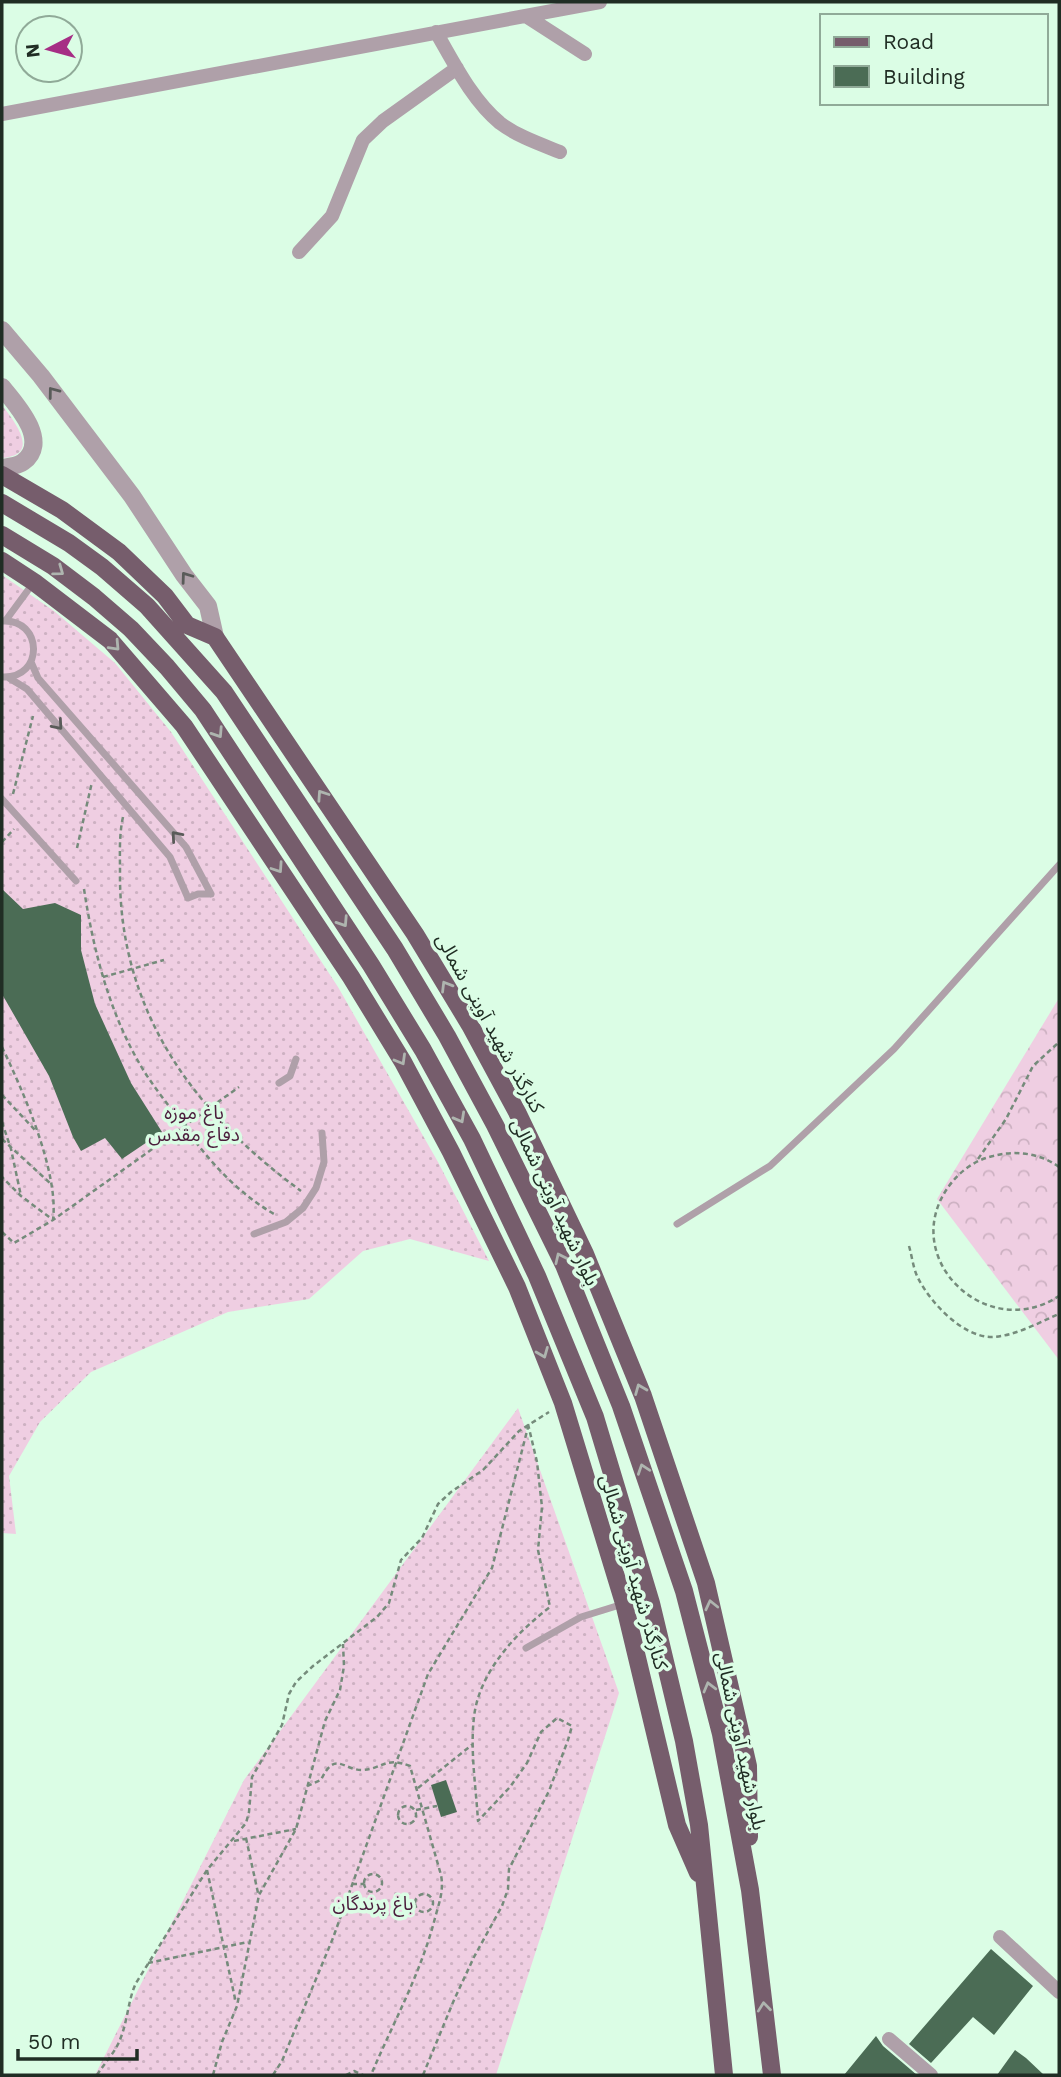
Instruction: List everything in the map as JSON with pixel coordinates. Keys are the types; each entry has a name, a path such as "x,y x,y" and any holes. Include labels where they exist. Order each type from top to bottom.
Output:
{"main road":[{"name":"کنارگذر شهید آوینی شمالی","path":"2,475 62,510 119,552 165,596 187,625 215,637 422,946 470,1025 517,1112 585,1254 643,1396 706,1583 748,1766 750,1890"},
{"name":"بلوار شهید آوینی شمالی","path":"2,503 102,566 147,606 224,692 395,949 447,1036 495,1125 564,1265 621,1406 680,1578 721,1734 750,1890 772,2075"},
{"path":"2,535 53,566 103,605 167,667 203,710 371,965 423,1050 472,1139 537,1276 595,1417 651,1603 684,1741 699,1825 724,2075"},
{"name":"کنارگذر شهید آوینی شمالی","path":"2,561 110,640 184,726 351,977 402,1062 450,1152 517,1287 563,1403 624,1603 677,1825 705,1889"}],"street":[{"path":"2,114 600,2"},
{"path":"526,16 585,54"},
{"path":"436,32 481,104 501,123 526,138 560,152"},
{"path":"299,252 332,216 363,141 383,121 457,68"},
{"path":"2,330 41,376 132,496 184,575 208,606 215,637"},
{"path":"2,387 33,432 32,450 23,463 2,468"},
{"path":"1000,1937 1059,1992"},
{"path":"889,2039 931,2075"}],"lane":[{"path":"5,678 26,669 31,662 33,643 30,634 24,627 4,621 34,582"},
{"path":"5,678 27,689 170,857 188,898 198,894 211,894 186,848 38,678 31,662"},
{"path":"2,799 76,881"},
{"path":"677,1224 770,1166 894,1049 1059,865"},
{"path":"279,1083 290,1076 296,1059"},
{"path":"254,1234 286,1222 303,1208 316,1188 324,1162 322,1133"},
{"path":"526,1648 581,1617 624,1603"}],"path":[{"path":"9,807 37,701"},
{"path":"78,848 95,768"},
{"path":"125,804 120,829 120,885 125,939 151,1019 182,1074 209,1109 241,1142 310,1197"},
{"path":"2,842 22,821"},
{"path":"76,881 83,883 103,978 123,1033 138,1062 218,1171 286,1222"},
{"path":"103,978 164,960"},
{"path":"976,1162 1006,1119 1033,1066 1059,1042"},
{"path":"2,1047 21,1086 37,1132 51,1184 55,1208 53,1220"},
{"path":"2,1231 14,1243 53,1220 239,1087"},
{"path":"2,1095 37,1132"},
{"path":"2,1122 21,1196"},
{"path":"2,1139 51,1184"},
{"path":"1059,1167 1042,1158 1015,1152 1002,1153 976,1162 964,1170 946,1190 936,1215 939,1256 951,1280 972,1298 998,1309 1025,1310 1039,1307 1059,1296"},
{"path":"2,1177 21,1196 53,1220"},
{"path":"909,1246 917,1278 958,1327 990,1337 1018,1332 1059,1314"},
{"path":"97,2075 116,2051 122,2036 130,1996 148,1963 207,1870 246,1823 252,1776 282,1725 292,1688 313,1666 377,1617 389,1602 401,1560 422,1538 438,1504 483,1470 519,1431 563,1403"},
{"path":"423,2075 454,2000 502,1906 508,1889 509,1868 549,1791 572,1726 557,1718 541,1732 527,1763 510,1787 478,1821 473,1744 474,1716 479,1695 493,1667 513,1641 550,1607 538,1550 542,1507 537,1462 528,1424"},
{"path":"273,2075 297,2024 352,1884 428,1674 492,1568 528,1424"},
{"path":"214,2075 222,2042 237,2006 259,1895 296,1829 325,1721 340,1690 344,1666 343,1644"},
{"path":"417,1789 473,1744"},
{"path":"307,1786 321,1780 331,1766 341,1763 362,1770 396,1760 410,1766 441,1875 443,1888 428,1944 401,2012 371,2075"},
{"path":"410,1805 416,1810 416,1819 410,1824 399,1819 401,1807 410,1805"},
{"path":"416,1810 437,1806"},
{"path":"232,1841 296,1829"},
{"path":"246,1838 259,1895"},
{"path":"207,1870 237,2006"},
{"path":"372,1874 380,1877 382,1882 379,1890 374,1892 366,1889 364,1884 372,1874"},
{"path":"352,1884 364,1884"},
{"path":"426,1893 433,1899 433,1904 431,1909 422,1912 418,1910 415,1901 421,1894 426,1893"},
{"path":"433,1904 439,1905"},
{"path":"148,1963 249,1941"},
{"path":"346,2075 354,2071 363,2075"}],"green space":[{"path":"2,405 18,428 23,444 21,451 14,456 2,458"},
{"name":"باغ موزه دفاع مقدس","path":"2,575 54,611 115,663 171,732 338,987 438,1162 489,1261 410,1239 363,1251 309,1299 228,1312 91,1372 40,1422 9,1476 16,1534 2,1533"},
{"path":"1059,998 1059,1360 937,1199"},
{"name":"باغ پرندگان","path":"518,1408 619,1693 496,2075 95,2075 244,1780"}],"building":[{"path":"2,889 23,909 55,903 81,915 81,950 95,1004 131,1083 162,1132 122,1159 105,1138 81,1151 49,1076 2,994"},
{"path":"446,1780 457,1812 441,1817 431,1785"},
{"path":"991,1949 1033,1986 994,2035 973,2017 931,2063 909,2044"},
{"path":"876,2036 883,2046 917,2075 844,2075"},
{"path":"1015,2050 1026,2058 1044,2075 997,2075"}]}
